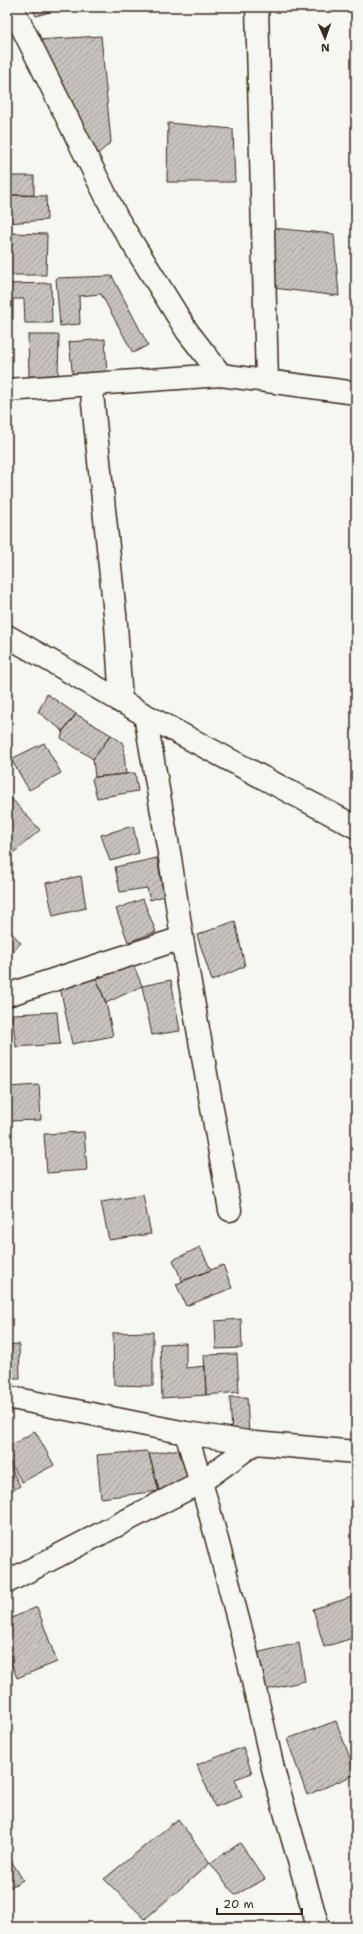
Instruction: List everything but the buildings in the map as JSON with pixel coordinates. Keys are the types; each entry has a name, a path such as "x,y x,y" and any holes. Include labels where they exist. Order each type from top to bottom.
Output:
{"street":[{"path":"12,7 117,218 188,331 221,375"},
{"path":"257,7 267,381"},
{"path":"7,390 221,375 356,393"},
{"path":"91,384 116,617 121,702"},
{"path":"7,636 121,702 356,827"},
{"path":"145,715 170,858 182,938 230,1210"},
{"path":"7,995 182,938"},
{"path":"7,1397 186,1433 255,1443 356,1452"},
{"path":"186,1433 201,1482 244,1642 275,1777 318,1927"},
{"path":"7,1582 201,1482 255,1443"}]}
